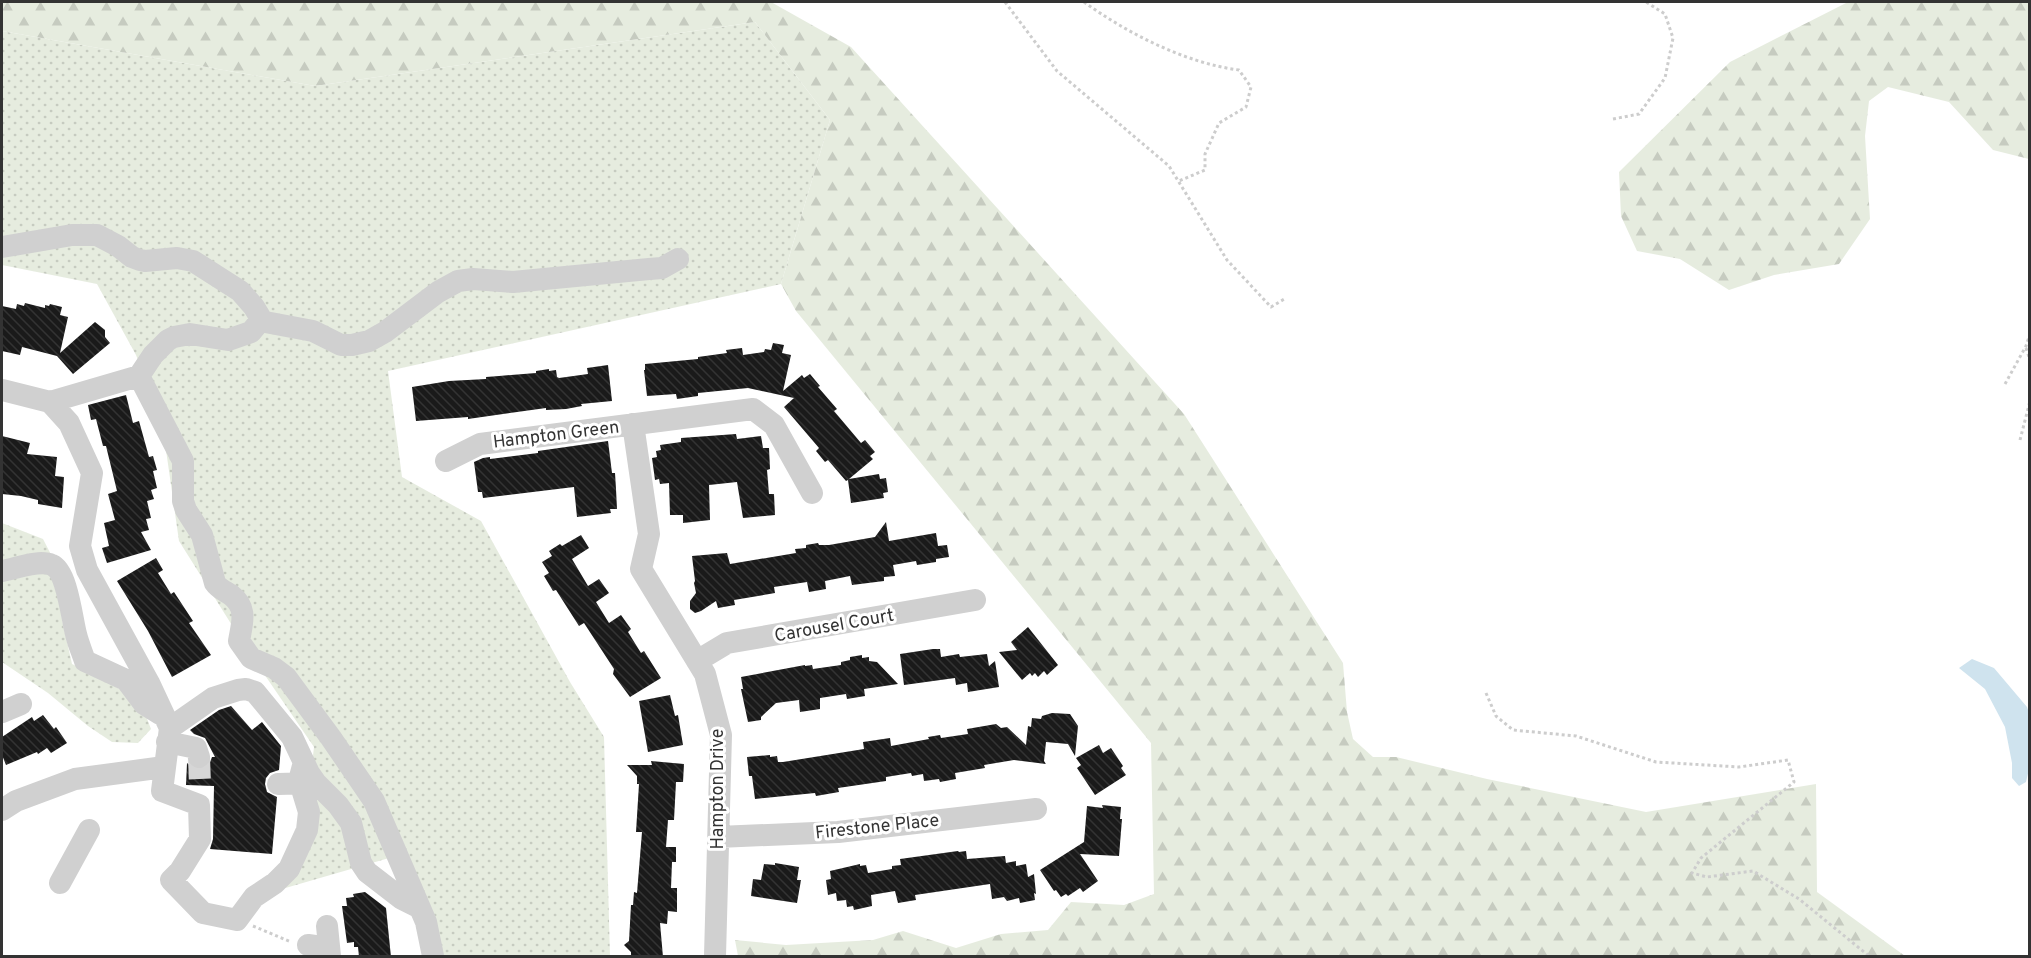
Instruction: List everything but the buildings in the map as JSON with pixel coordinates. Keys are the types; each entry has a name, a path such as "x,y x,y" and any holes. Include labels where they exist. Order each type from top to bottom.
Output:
{"street":[{"path":"2,247 72,235 97,235 140,260 177,258 193,261 240,291 260,317 260,321 251,332 228,340 190,334 174,337 153,355 139,376 50,402 2,390"},
{"path":"260,321 313,331 341,345 352,345 369,341 385,332 438,292 458,281 472,279 513,282 662,268 678,259"},
{"path":"139,376 183,461 183,501 202,535 215,583 238,601 244,612 239,641 241,646 251,658 274,668 285,677 374,801 426,922 433,957"},
{"path":"50,402 69,423 92,473 80,546 87,570 149,684 167,729 162,791 200,795 200,839 180,871 171,880 203,913 237,920 254,897 262,889 275,883 292,864 307,830 309,815 307,776 288,732 255,692 250,690 238,690 213,698 167,729"},
{"name":"Hampton Green","path":"447,460 480,444 753,409 774,425 812,493"},
{"name":"Hampton Green","path":"633,424 649,534"},
{"name":"Hampton Drive","path":"649,534 640,570 705,674 721,735 715,957"},
{"path":"2,572 38,564 51,564 59,570 85,661 126,680 167,729 196,748 200,757"},
{"name":"Carousel Court","path":"697,661 727,643 975,600"},
{"path":"2,810 16,801 75,779 164,767"},
{"path":"307,776 338,805 351,823 361,863 366,872 385,888 420,908"},
{"path":"278,784 307,776"},
{"name":"Firestone Place","path":"718,837 838,832 1036,809"},
{"path":"60,883 89,830"}],"path":[{"path":"1005,2 1057,71 1169,166 1227,260 1272,307 1286,298"},
{"path":"1084,2 1102,15 1170,51 1217,68 1239,70 1251,87 1246,107 1219,123 1205,154 1205,170 1178,181"},
{"path":"1613,119 1639,114 1665,78 1673,38 1665,14 1646,2"},
{"path":"2005,384 2030,334"},
{"path":"2026,346 2030,360"},
{"path":"2020,440 2030,401"},
{"path":"1486,693 1496,716 1513,730 1576,736 1656,762 1739,767 1788,760 1794,782 1701,858 1692,873 1707,877 1753,871 1799,899 1869,957"},
{"path":"237,920 286,940"}],"green space":[{"path":"2,2 771,2 851,47 1184,414 1343,663 1347,712 1353,739 1373,757 1396,757 1487,779 1646,812 1816,784 1817,892 1905,956 738,956 735,940 786,945 873,940 903,931 956,948 1001,934 1048,930 1071,902 1124,905 1154,894 1151,743 796,311 781,284 830,120 755,22 315,86 2,31"},
{"path":"1848,2 2029,2 2029,159 1993,150 1949,102 1888,87 1869,101 1865,136 1870,219 1839,264 1774,275 1729,290 1680,259 1637,251 1621,216 1619,172 1730,62"},
{"path":"755,22 830,120 781,284 388,371 402,477 481,521 570,682 604,737 610,956 428,956 396,856 282,889 309,790 314,747 245,646 179,541 162,422 136,355 97,284 2,265 2,31 315,86"},
{"path":"2,523 43,539 59,570 62,620 72,664 107,681 141,703 151,729 138,743 112,742 88,726 48,693 2,662"}],"water":[{"path":"1972,659 1994,668 2027,707 2030,716 2030,765 2026,782 2019,786 2012,778 2012,763 2005,727 1985,689 1959,668"}],"tunnel":[{"path":"199,757 200,785"}]}
